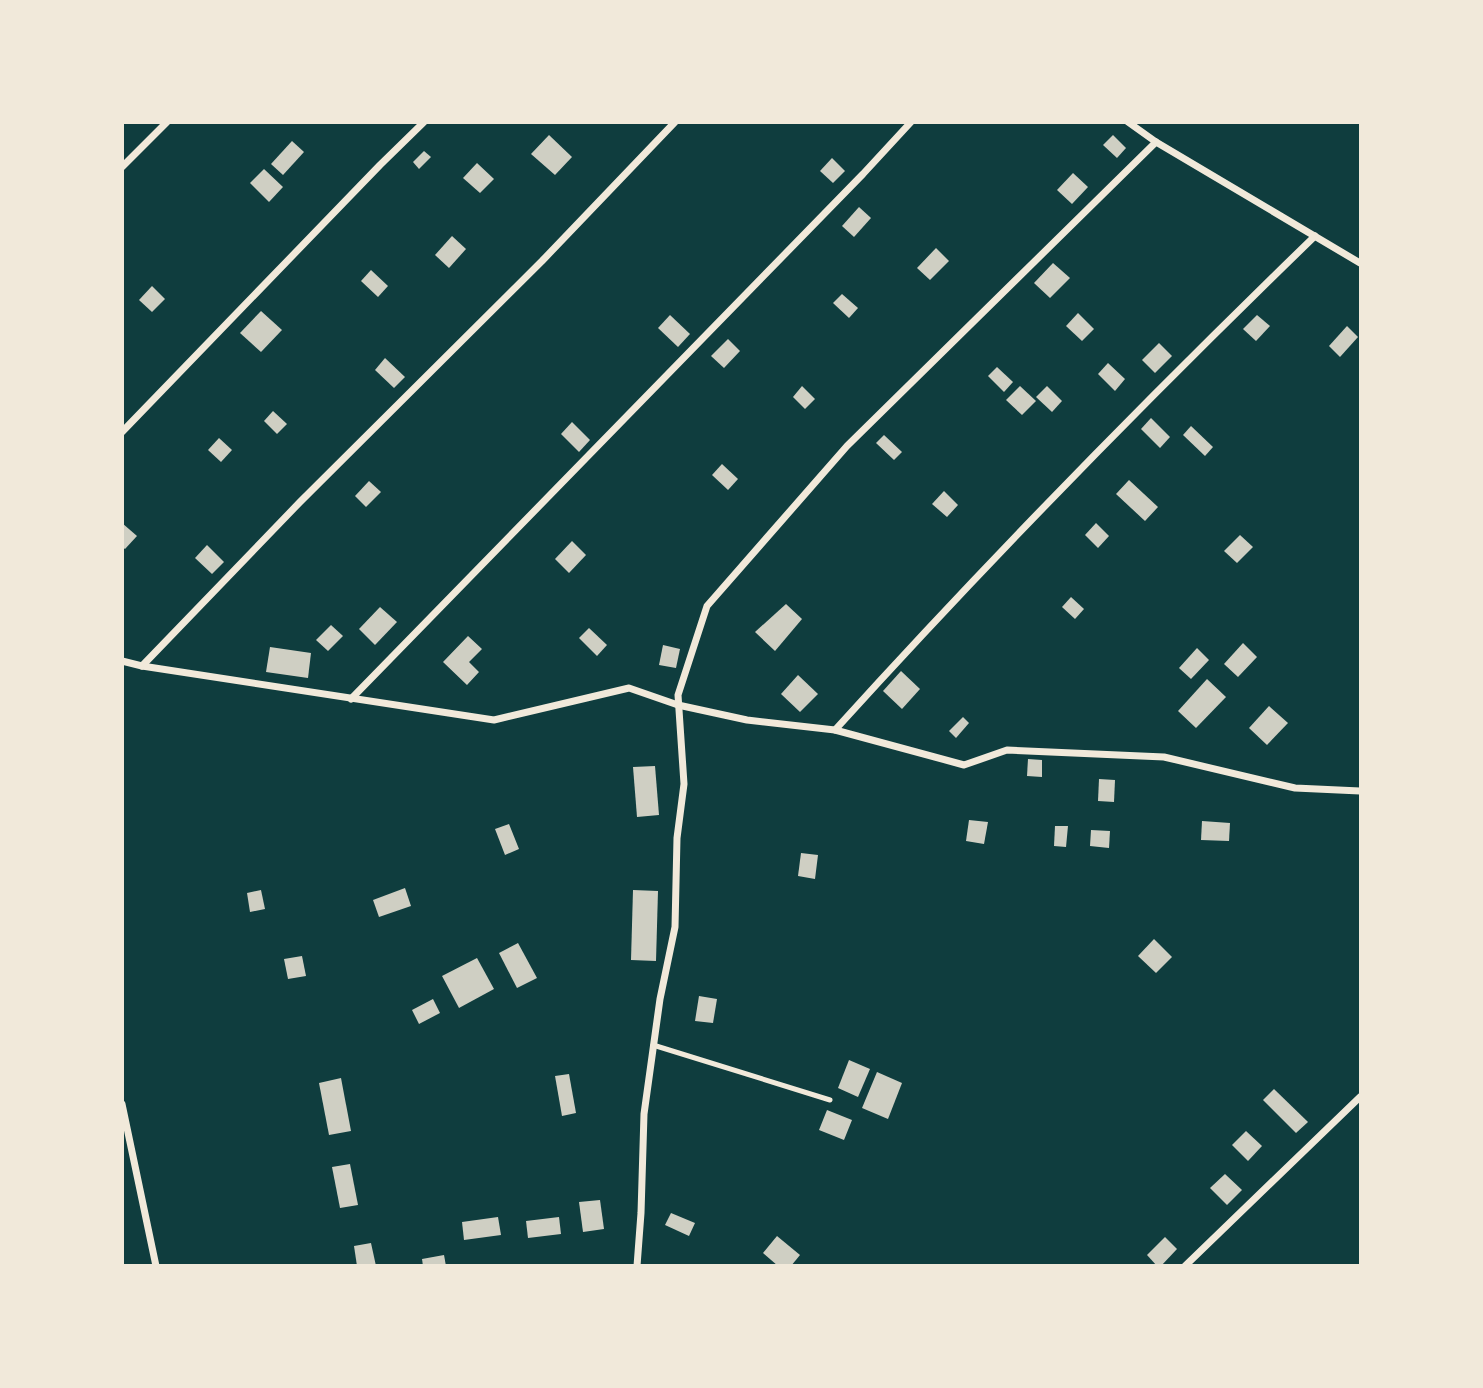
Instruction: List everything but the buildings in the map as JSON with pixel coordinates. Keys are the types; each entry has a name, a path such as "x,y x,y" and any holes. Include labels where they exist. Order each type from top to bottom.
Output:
{"street":[{"path":"122,167 167,122"},
{"path":"122,432 424,122"},
{"path":"142,666 300,502 542,261 675,122"},
{"path":"351,699 911,122"},
{"path":"1128,122 1156,142 1360,263"},
{"path":"637,1265 644,1114 660,999 675,928 677,838 684,784 678,695 707,606 847,446 1156,142"},
{"path":"835,730 923,634 1182,364 1315,236"},
{"path":"123,663 494,720 629,688 678,705 747,720 835,730 964,765 1007,750 1164,757 1295,788 1360,791"},
{"path":"1185,1265 1360,1097"},
{"path":"122,1104 156,1265"}],"lane":[{"path":"653,1045 830,1100"}]}
